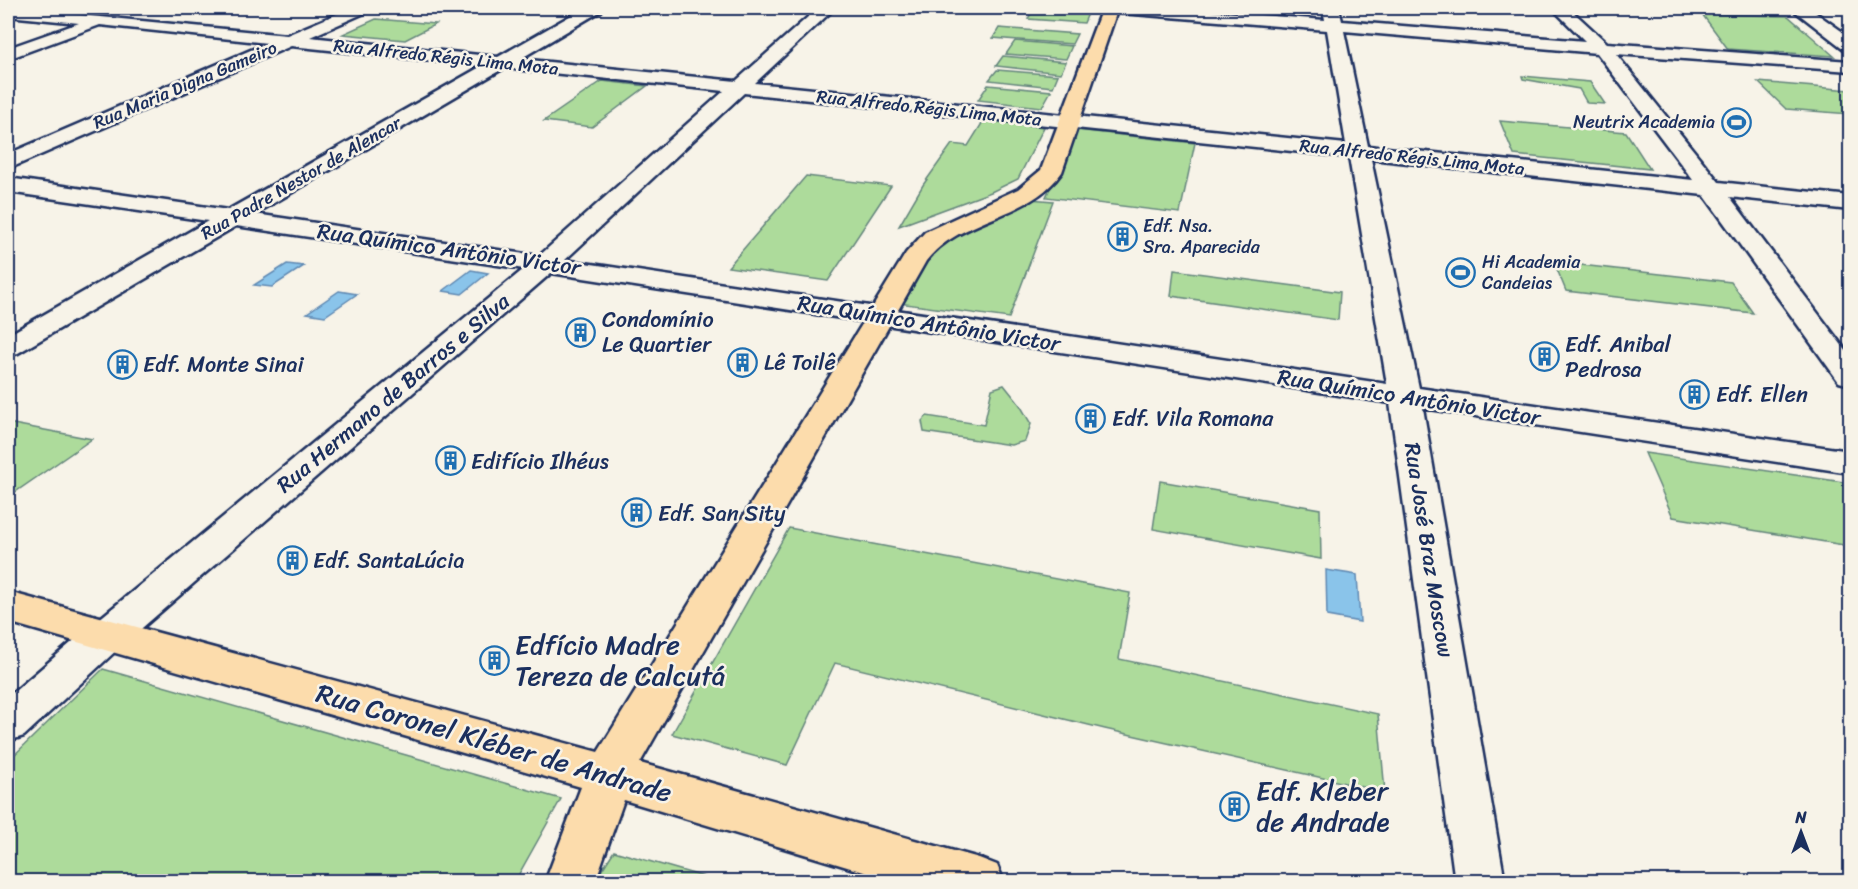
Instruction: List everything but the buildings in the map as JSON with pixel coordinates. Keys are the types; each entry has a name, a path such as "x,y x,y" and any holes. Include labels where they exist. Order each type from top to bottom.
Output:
{"main road":[{"path":"570,882 609,775 915,258 932,239 958,223 1024,197 1041,186 1051,172 1110,8"},
{"name":"Rua Coronel Kléber de Andrade","path":"8,607 609,775 979,882"}],"street":[{"name":"Rua Maria Digna Gameiro","path":"8,162 363,8"},
{"name":"Rua Padre Nestor de Alencar","path":"8,348 595,8"},
{"name":"Rua Hermano de Barros e Silva","path":"8,723 106,636 547,263 827,8"},
{"path":"1121,8 1333,16 1602,48 1851,66"},
{"path":"1560,8 1602,48 1711,188 1851,376"},
{"path":"1799,8 1851,45"},
{"name":"Rua Alfredo Régis Lima Mota","path":"8,11 1851,203"},
{"name":"Rua José Braz Moscow","path":"1333,16 1405,396 1480,882"},
{"path":"8,54 104,21"},
{"name":"Rua Químico Antônio Victor","path":"8,186 547,263 1405,396 1851,462"}],"green space":[{"path":"1034,8 1089,11 1084,23 1028,19"},
{"path":"1702,14 1788,16 1834,56 1728,49"},
{"path":"376,19 436,24 405,40 343,34"},
{"path":"999,28 1077,34 1072,44 993,38"},
{"path":"1015,41 1072,46 1066,59 1006,54"},
{"path":"1003,56 1066,62 1061,73 996,66"},
{"path":"997,70 1058,75 1053,87 989,80"},
{"path":"1522,76 1590,82 1605,104 1587,103 1579,89 1523,79"},
{"path":"602,81 647,86 592,127 544,121"},
{"path":"1758,82 1850,90 1850,114 1786,109"},
{"path":"988,85 1051,91 1042,107 978,100"},
{"path":"984,120 1044,127 1018,179 991,192 899,226 923,185 952,144 968,146"},
{"path":"1500,121 1626,132 1650,169 1514,155"},
{"path":"1076,130 1195,143 1180,213 1046,197"},
{"path":"806,176 891,186 828,281 728,267"},
{"path":"1030,199 1053,201 1009,318 898,303 928,251 946,234"},
{"path":"1554,262 1731,282 1753,313 1566,291"},
{"path":"1174,270 1340,292 1338,320 1171,296"},
{"path":"1004,385 1031,424 1025,441 1011,445 924,432 922,421 927,416 984,425 992,389"},
{"path":"8,423 92,439 8,497"},
{"path":"1645,453 1850,483 1850,546 1673,517"},
{"path":"1160,481 1320,509 1321,559 1153,529"},
{"path":"789,528 1130,593 1119,659 1378,714 1385,792 1105,729 835,663 787,765 672,734"},
{"path":"103,669 561,799 515,881 8,881 8,761"},
{"path":"614,851 718,881 594,882"}],"water":[{"path":"287,264 304,266 272,287 254,285"},
{"path":"471,270 488,273 462,294 443,291"},
{"path":"339,291 357,294 325,316 307,313"},
{"path":"1326,570 1357,575 1360,622 1327,616"}],"place":[{"name":"Neutrix Academia","path":"1736,122"},
{"name":"Edf. Nsa. Sra. Aparecida","path":"1122,236"},
{"name":"Hi Academia Candeias","path":"1461,272"},
{"name":"Condomínio Le Quartier","path":"581,332"},
{"name":"Edf. Anibal Pedrosa","path":"1544,357"},
{"name":"Lê Toilê","path":"743,362"},
{"name":"Edf. Monte Sinai","path":"122,364"},
{"name":"Edf. Ellen","path":"1695,394"},
{"name":"Edf. Vila Romana","path":"1091,418"},
{"name":"Edifício Ilhéus","path":"450,461"},
{"name":"Edf. San Sity","path":"637,513"},
{"name":"Edf. SantaLúcia","path":"292,560"},
{"name":"Edfício Madre Tereza de Calcutá","path":"494,661"},
{"name":"Edf. Kleber de Andrade","path":"1235,807"}]}
